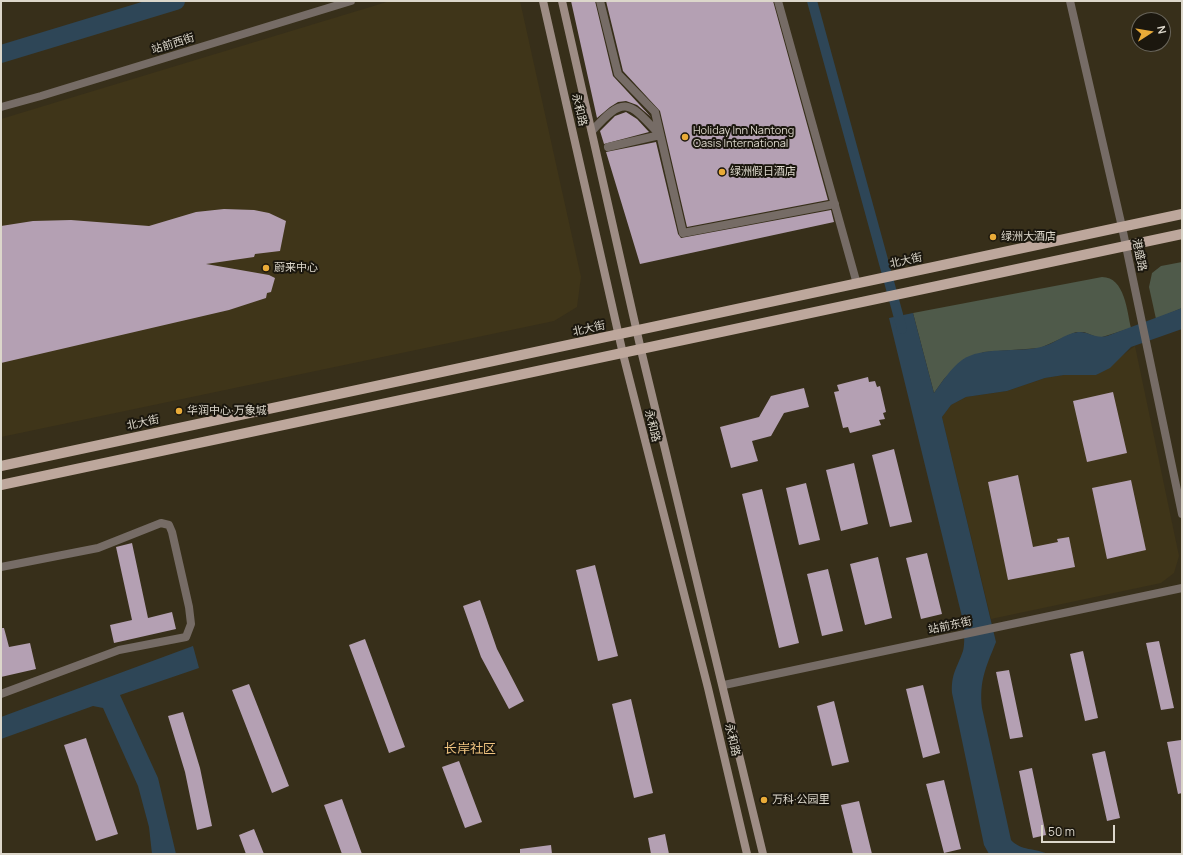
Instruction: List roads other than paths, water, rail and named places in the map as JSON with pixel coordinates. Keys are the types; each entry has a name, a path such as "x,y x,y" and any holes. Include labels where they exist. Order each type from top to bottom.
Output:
{"main road":[{"name":"永和路","path":"543,1 623,354 708,688 747,854"},
{"name":"永和路","path":"562,1 638,331 641,350 724,685 763,854"},
{"name":"北大街","path":"1,466 1182,214"},
{"path":"1,485 879,300 1182,234"}],"street":[{"name":"站前西街","path":"1,107 351,1"},
{"path":"600,1 618,74 654,112 683,233 835,204"},
{"path":"778,1 857,284"},
{"name":"港盛路","path":"1070,1 1122,227 1182,514"},
{"path":"592,131 614,109 628,106 636,110 660,136"},
{"path":"608,147 660,136"},
{"path":"1,567 98,548 161,523 168,525 172,532 189,607 191,624 186,637 119,650 1,694"},
{"name":"站前东街","path":"724,685 1182,588"}],"water":[{"path":"1182,308 1182,329 1131,347 1110,368 1096,375 1064,375 1045,378 1007,391 966,397 951,405 942,417 996,642 984,674 981,698 1011,840 1015,844 1024,848 1048,854 989,854 984,845 952,693 953,676 964,648 964,625 889,318 913,313 934,393 954,367 962,360 970,356 989,351 1021,350 1041,347 1078,332 1102,337 1107,336"},
{"path":"193,646 199,668 120,695 158,778 176,854 152,854 149,827 138,786 103,708 93,706 1,739 1,717"}],"waterway":[{"path":"1,54 176,1"},
{"path":"812,1 902,329"}],"place":[{"name":"Holiday Inn Nantong Oasis International","path":"685,137"},
{"name":"绿洲假日酒店","path":"722,172"},
{"name":"绿洲大酒店","path":"993,237"},
{"name":"蔚来中心","path":"266,268"},
{"name":"华润中心·万象城","path":"179,411"},
{"name":"万科·公园里","path":"764,800"}],"district":[{"name":"长岸社区","path":"470,749"}]}
